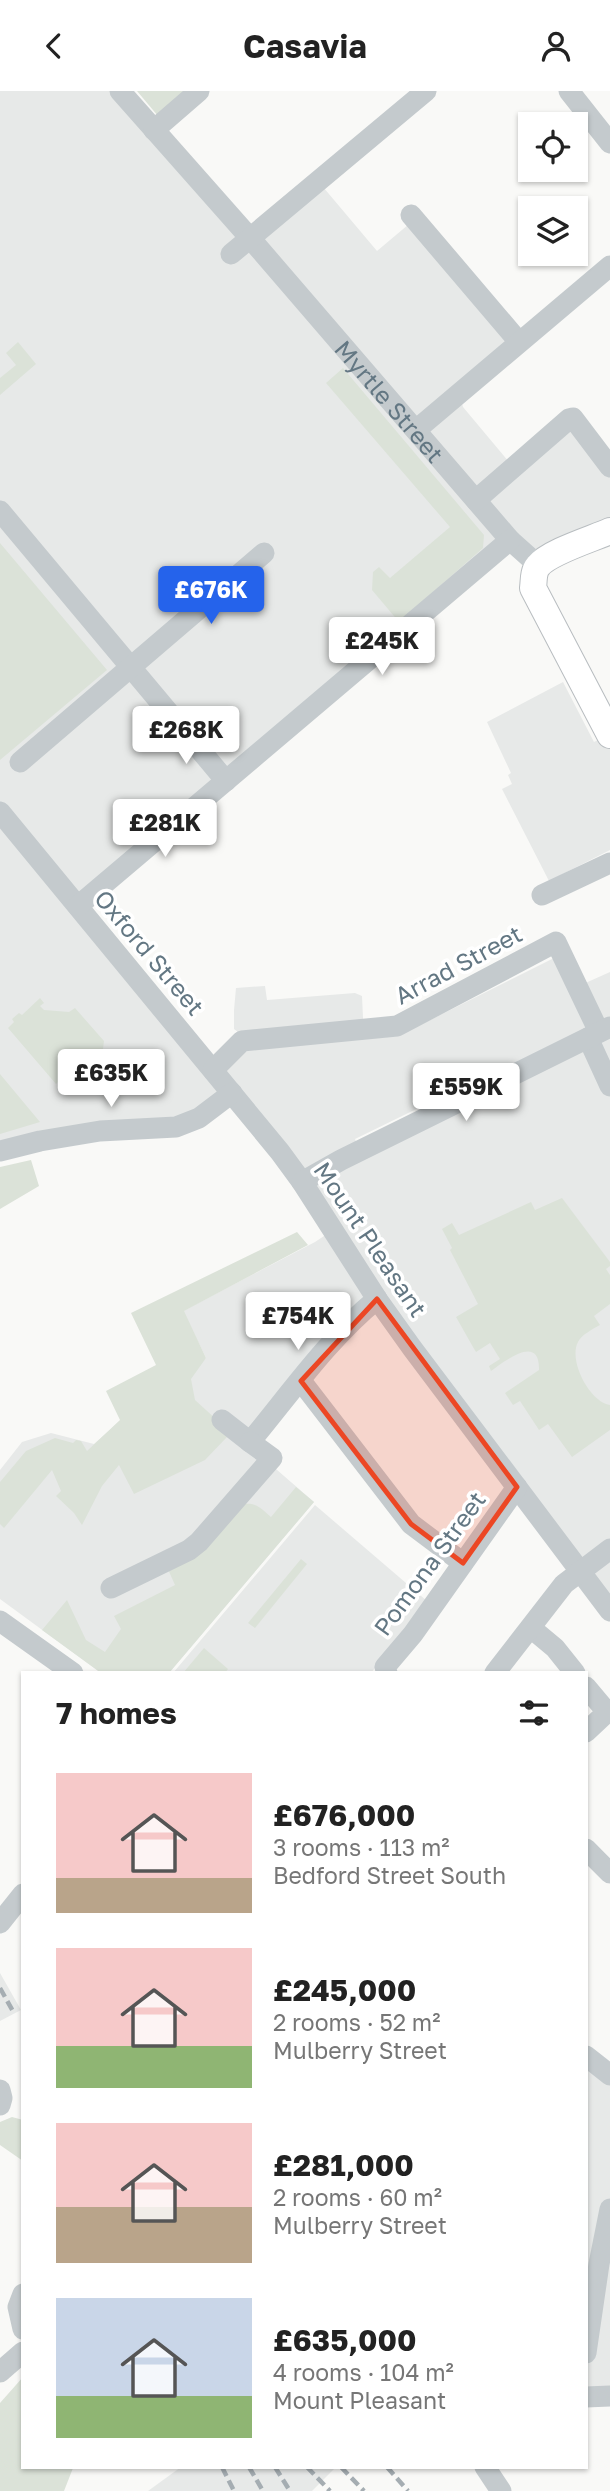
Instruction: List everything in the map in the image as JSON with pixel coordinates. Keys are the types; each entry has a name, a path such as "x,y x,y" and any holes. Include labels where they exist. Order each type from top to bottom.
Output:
{"main road":[{"path":"610,531 560,552 538,565 534,572 533,588 610,735"}],"street":[{"name":"Myrtle Street","path":"120,91 510,540 538,565"},
{"path":"154,130 200,91"},
{"path":"231,254 426,91"},
{"path":"569,91 610,143"},
{"path":"411,215 519,342"},
{"path":"416,430 610,266"},
{"path":"476,500 573,418 610,467"},
{"path":"0,511 226,781"},
{"path":"78,906 510,540"},
{"path":"20,762 264,553"},
{"name":"Oxford Street","path":"0,812 232,1093"},
{"path":"542,894 610,863"},
{"name":"Arrad Street","path":"213,1070 242,1041 397,1026 556,943 599,1032"},
{"path":"302,1182 599,1032 610,1086"},
{"path":"0,1151 100,1131 176,1128 200,1118 232,1093"},
{"name":"Mount Pleasant","path":"232,1093 302,1182 377,1299 443,1391 610,1611"},
{"path":"250,1442 362,1312 377,1299"},
{"path":"301,1381 411,1524 463,1563"},
{"path":"111,1588 199,1542 272,1458 222,1420"},
{"name":"Pomona Street","path":"386,1671 517,1487"},
{"path":"497,1671 564,1584 610,1549"},
{"path":"0,1621 70,1671"},
{"path":"531,1628 555,1648 573,1671"},
{"path":"588,1689 608,1714 588,1731"},
{"path":"588,1851 610,1873"},
{"path":"0,1923 21,1896"},
{"path":"588,2058 610,2075"},
{"path":"0,2090 0,2105"},
{"path":"588,2339 610,2209"},
{"path":"13,2302 21,2324"},
{"path":"0,2372 21,2354"},
{"path":"588,2397 610,2396"},
{"path":"486,2469 501,2491"}],"highlighted area":[{"path":"377,1299 517,1487 463,1563 411,1524 301,1381"}],"shaded area":[{"path":"0,91 120,91 250,237 318,181 377,251 415,219 519,342 459,393 463,407 509,462 569,419 610,467 610,531 538,565 510,540 78,906 213,1069 238,1032 234,1029 236,988 265,986 267,1000 355,993 362,996 364,1039 398,1036 552,959 556,959 572,989 610,972 610,1611 376,1299 247,1444 314,1502 171,1671 98,1671 0,1599 0,1470 22,1442 51,1433 94,1444 121,1420 206,1358 183,1311 333,1230 232,1093 199,1118 0,1151","holes":["443,1096 450,1107 360,1151 355,1139"]},
{"path":"137,91 188,91 158,116"},
{"path":"18,342 36,364 0,395 0,378 16,365 6,353"},
{"path":"343,368 484,535 483,548 399,622 372,590 373,572 379,567 390,578 450,527 326,383"},
{"path":"0,543 107,670 0,760"},
{"path":"563,682 594,742 610,734 610,850 549,881 502,789 512,784 508,775 511,773 487,722"},
{"path":"40,998 44,1003 40,1006 44,1010 69,1012 75,1008 104,1041 103,1049 62,1086 58,1082 56,1084 8,1028 14,1022 12,1019 19,1013 22,1015"},
{"path":"0,1074 40,1122 0,1134"},
{"path":"31,1160 39,1186 0,1209 0,1167"},
{"path":"562,1198 610,1262 606,1269 610,1275 610,1304 594,1316 600,1325 578,1342 576,1359 588,1389 595,1397 610,1405 610,1430 572,1457 548,1424 539,1430 520,1401 513,1405 505,1393 539,1370 538,1359 534,1353 521,1353 491,1371 489,1366 500,1359 490,1343 476,1352 473,1347 456,1317 478,1304 442,1229 452,1223 459,1235 531,1202 535,1210"},
{"path":"297,1232 308,1245 184,1311 206,1358 191,1379 195,1400 217,1420 227,1437 205,1460 134,1494 119,1465 102,1486 82,1525 56,1496 61,1491 52,1470 4,1528 0,1524 0,1482 26,1451 55,1438 73,1443 76,1440 81,1441 87,1451 120,1420 106,1391 156,1365 131,1313"},
{"path":"296,1487 314,1502 171,1671 98,1671 42,1630 67,1600 86,1640 105,1652 121,1629 114,1616 175,1585 167,1567 241,1505 254,1505 271,1517"},
{"path":"315,1505 427,1601 373,1671 175,1671"},
{"path":"301,1559 307,1564 255,1628 248,1623"},
{"path":"204,1648 228,1669 226,1671 185,1671"},
{"path":"0,1973 21,2010 0,2021"},
{"path":"588,2059 610,2072 610,2396 588,2397"},
{"path":"12,2117 21,2119 21,2160 0,2145 0,2122"},
{"path":"21,2379 21,2469 73,2469 64,2491 0,2491 0,2403"},
{"path":"178,2469 334,2469 312,2491 148,2491"}],"railway":[{"path":"0,1988 14,2013"},
{"path":"223,2469 234,2491"},
{"path":"250,2469 263,2491"},
{"path":"276,2469 290,2491"},
{"path":"309,2469 330,2491"},
{"path":"343,2469 364,2491"},
{"path":"389,2469 408,2491"}]}
